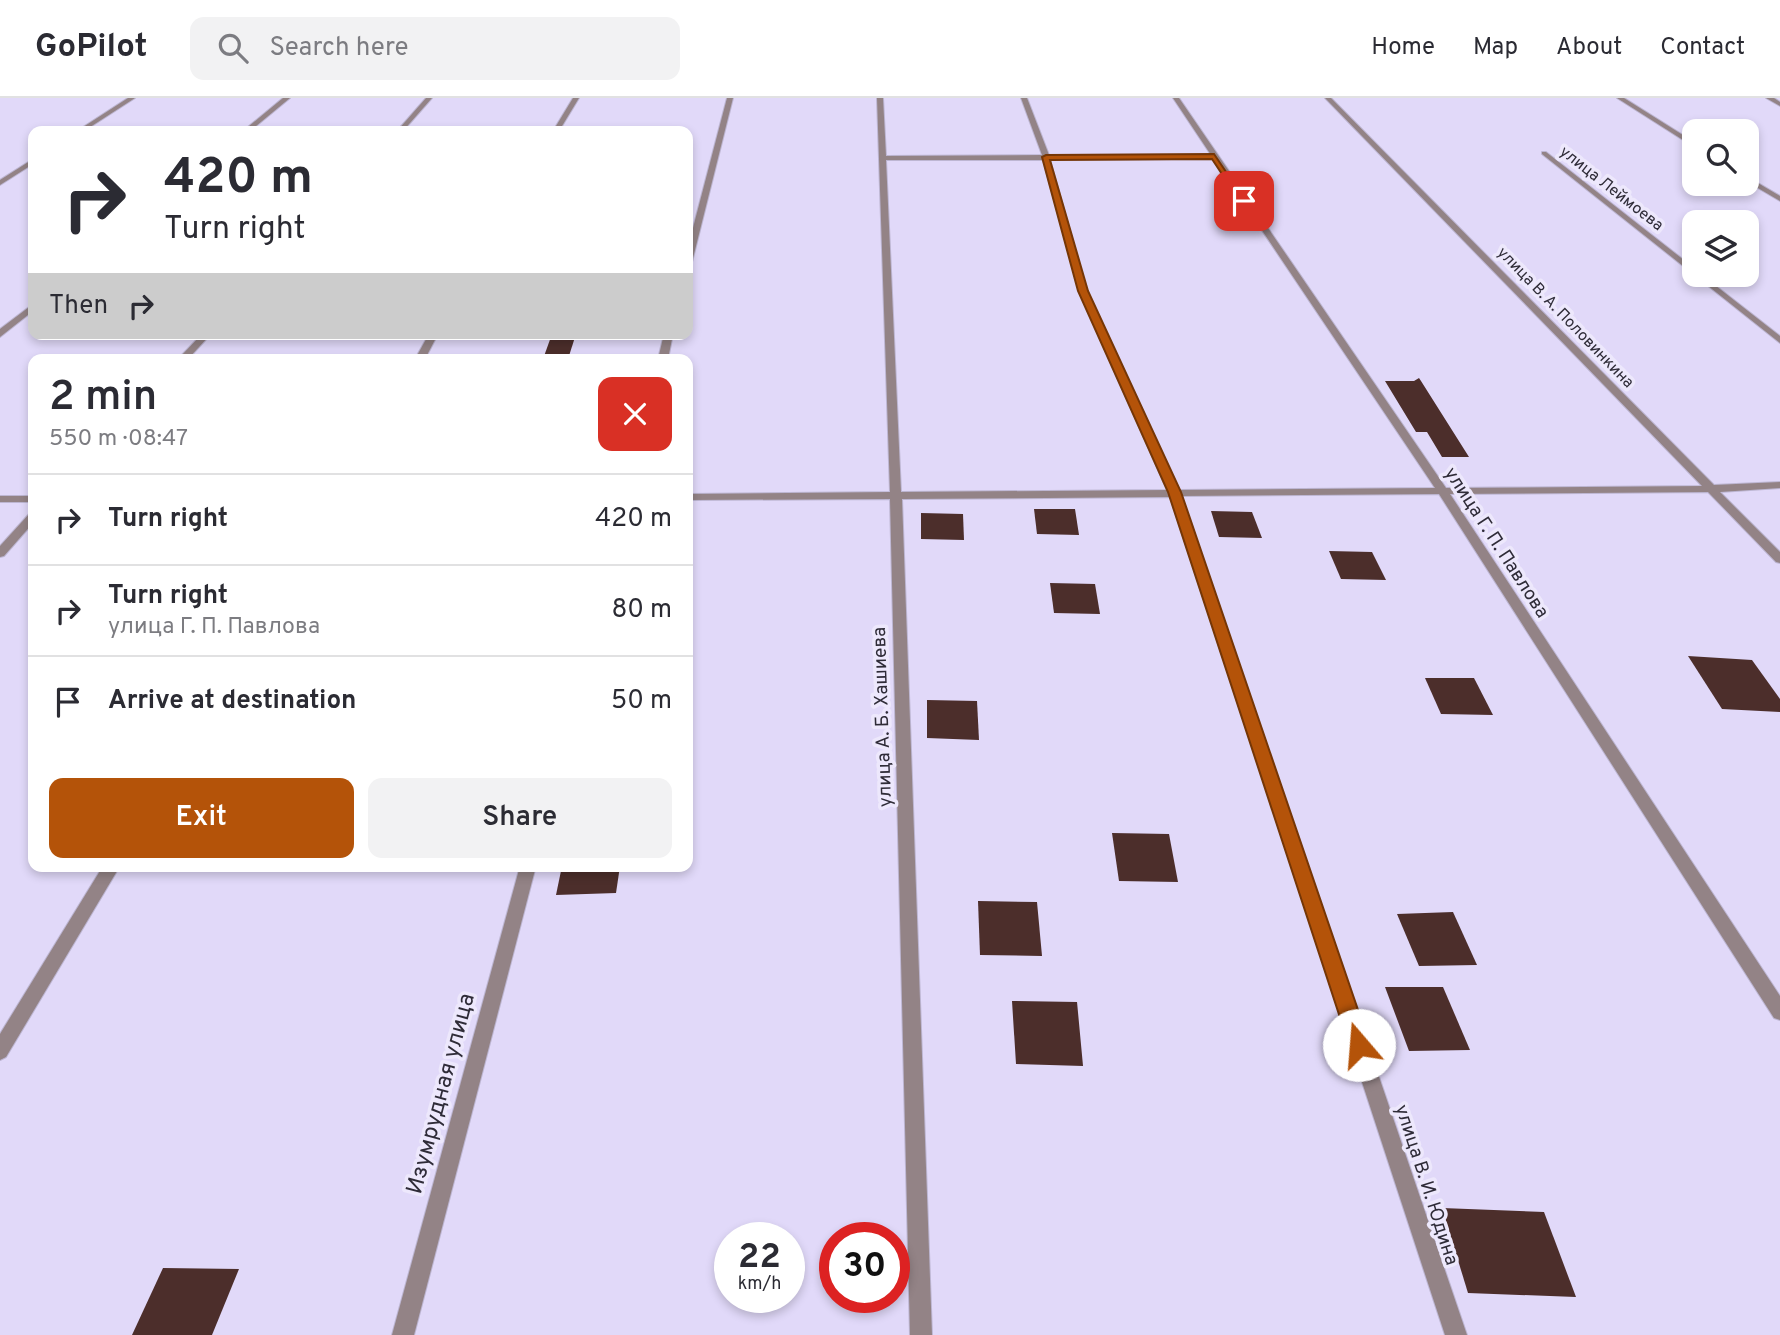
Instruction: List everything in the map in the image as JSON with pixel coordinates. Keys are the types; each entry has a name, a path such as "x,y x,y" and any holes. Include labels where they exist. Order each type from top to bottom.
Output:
{"street":[{"path":"88,126 132,98"},
{"path":"252,126 287,98"},
{"path":"404,126 429,98"},
{"path":"559,126 576,98"},
{"path":"693,242 730,98"},
{"name":"улица А. Б. Хашиева","path":"880,98 896,498 921,1335"},
{"name":"улица В. И. Юдина","path":"1024,98 1046,157 1083,291 1174,492 1456,1335"},
{"name":"улица Г. П. Павлова","path":"1176,98 1442,491 1780,1012"},
{"name":"улица В. А. Половинкина","path":"1328,98 1780,559"},
{"path":"1620,98 1682,137"},
{"path":"1769,98 1780,104"},
{"name":"улица Леймоева","path":"1544,153 1682,262"},
{"path":"884,158 1214,157"},
{"path":"0,183 28,164"},
{"path":"1759,186 1780,199"},
{"name":"улица Леймоева","path":"1714,287 1780,340"},
{"path":"0,334 28,310"},
{"path":"188,354 200,340"},
{"path":"693,498 1710,489 1780,485"},
{"path":"0,499 28,499"},
{"path":"0,553 28,522"},
{"path":"0,1051 108,872"},
{"name":"Изумрудная улица","path":"403,1335 526,872"}],"building":[{"path":"550,340 574,340 570,354 545,354"},
{"path":"1419,378 1469,457 1442,457 1427,432 1416,432 1385,381 1414,381"},
{"path":"1034,509 1075,509 1079,535 1037,534"},
{"path":"1211,511 1252,512 1262,538 1219,537"},
{"path":"921,513 963,514 964,540 921,539"},
{"path":"1329,551 1372,552 1386,580 1341,579"},
{"path":"1050,583 1095,584 1100,614 1054,613"},
{"path":"1688,656 1752,660 1780,699 1780,712 1722,709"},
{"path":"1425,678 1474,678 1493,715 1441,714"},
{"path":"927,700 977,701 979,740 927,738"},
{"path":"1112,833 1169,834 1178,882 1119,881"},
{"path":"561,872 619,872 616,893 556,895"},
{"path":"978,901 1037,902 1042,956 980,955"},
{"path":"1453,912 1477,965 1419,966 1397,914"},
{"path":"1385,987 1443,987 1470,1050 1409,1051"},
{"path":"1012,1001 1077,1002 1083,1066 1016,1064"},
{"path":"1442,1208 1544,1212 1576,1297 1468,1293"},
{"path":"163,1268 239,1269 212,1335 132,1335"}],"route":[{"path":"1244,201 1214,157 1046,157 1083,291 1174,492 1359,1045"}]}
